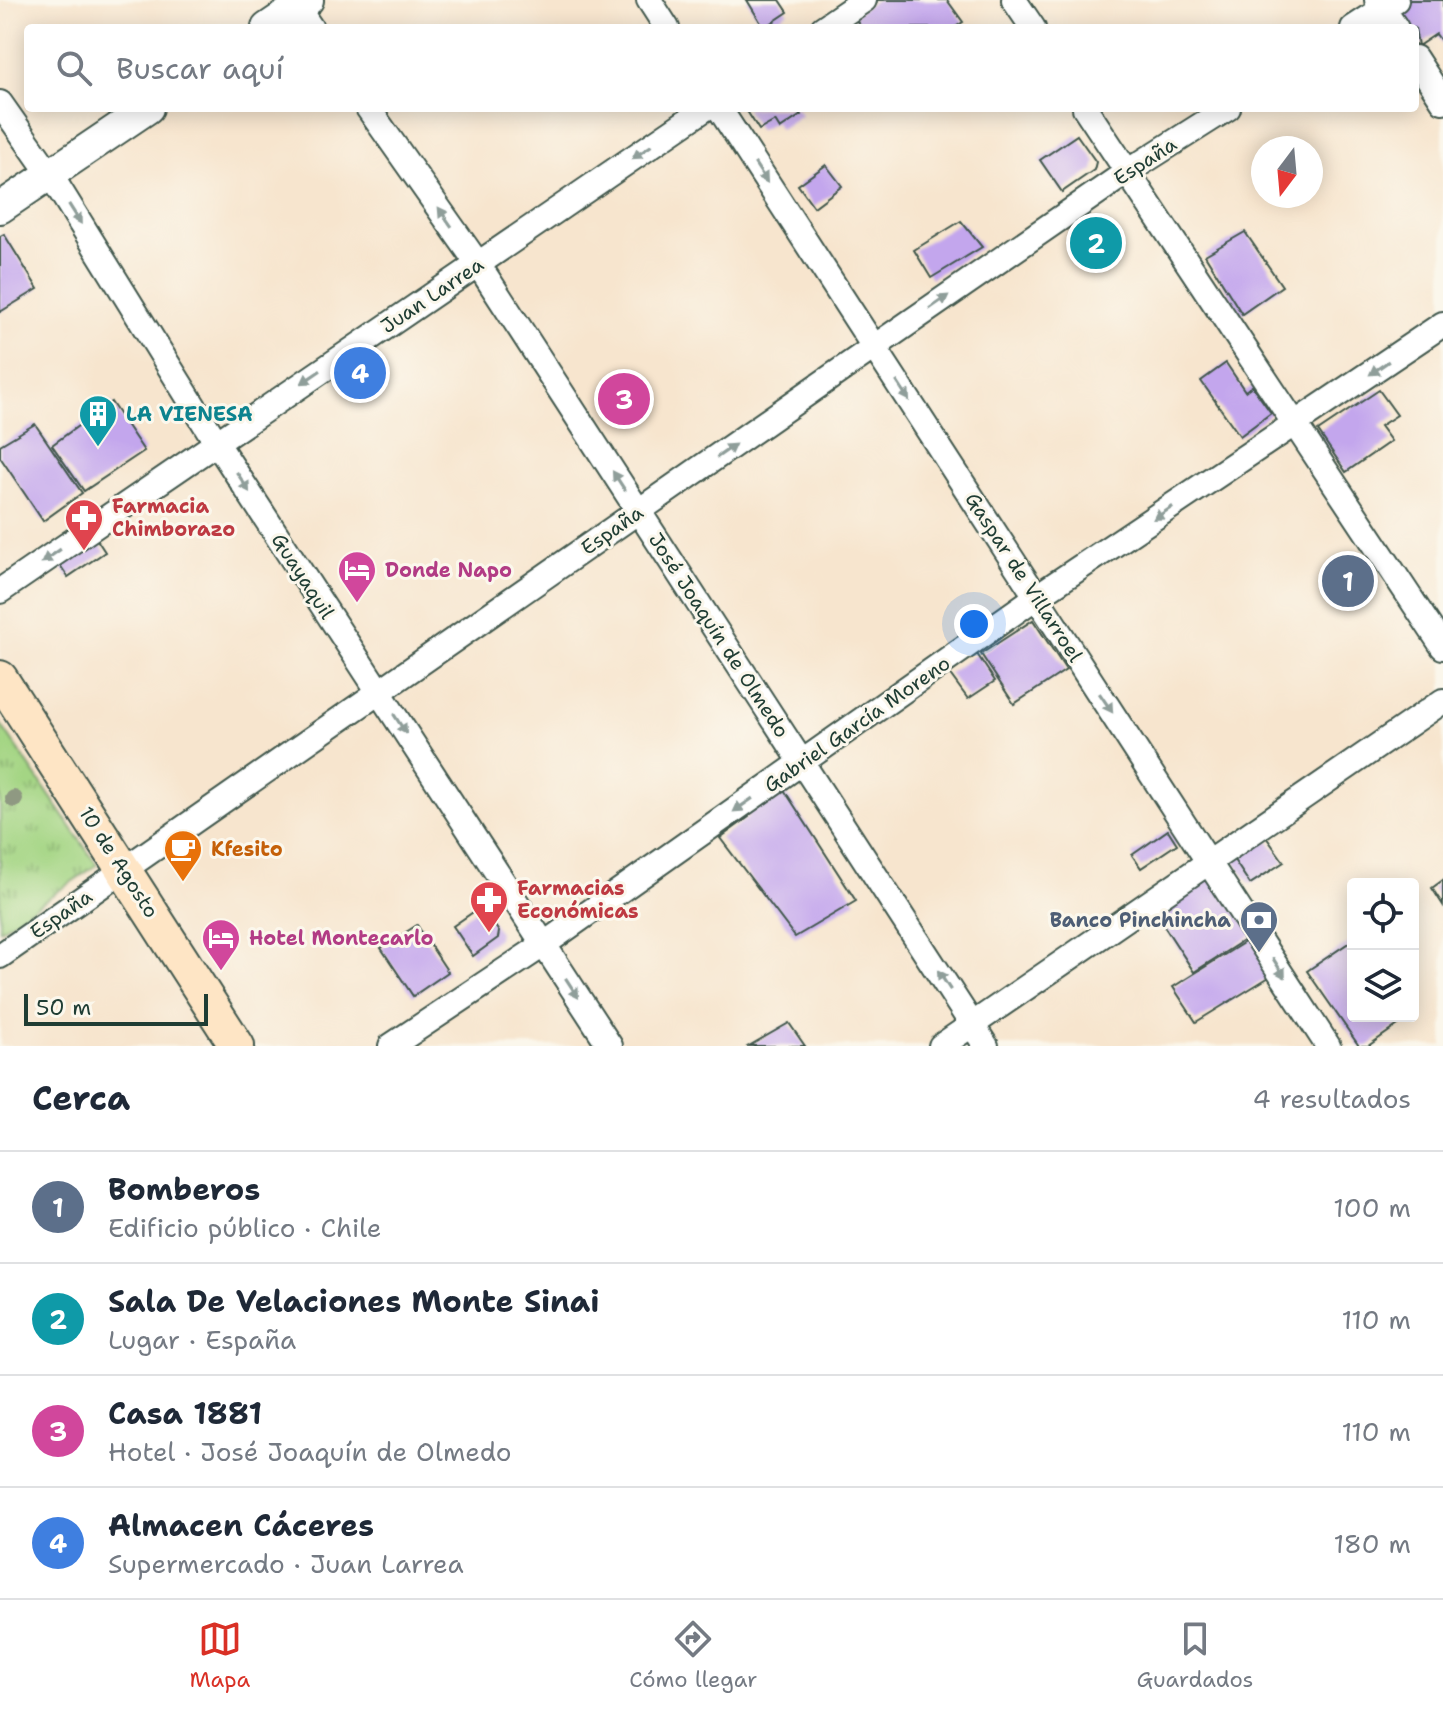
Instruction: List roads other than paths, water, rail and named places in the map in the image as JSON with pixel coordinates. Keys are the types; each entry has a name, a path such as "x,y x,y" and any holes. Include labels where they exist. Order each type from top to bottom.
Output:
{"main road":[{"name":"10 de Agosto","path":"0,678 237,1046"}],"street":[{"path":"649,0 664,24"},
{"path":"829,24 864,0"},
{"path":"1014,0 1030,24"},
{"path":"274,24 302,9"},
{"path":"1360,24 1388,9"},
{"path":"1419,64 1443,101"},
{"name":"Guayaquil","path":"0,103 50,174 216,442 610,1046"},
{"path":"0,208 142,112"},
{"name":"José Joaquín de Olmedo","path":"371,112 478,264 986,1046"},
{"name":"Juan Larrea","path":"0,591 700,112"},
{"name":"Gaspar de Villarroel","path":"722,112 1036,597 1210,858 1328,1046"},
{"path":"1088,112 1443,647"},
{"name":"España","path":"0,956 1127,172 1222,112"},
{"name":"Gabriel García Moreno","path":"391,1046 543,945 1036,597 1443,324"},
{"path":"941,1046 1210,858 1443,701"}],"place":[{"name":"Sala De Velaciones Monte Sinai","path":"1096,243"},
{"name":"Almacen Cáceres","path":"360,373"},
{"name":"Casa 1881","path":"624,399"},
{"name":"LA VIENESA","path":"98,448"},
{"name":"Farmacia Chimborazo","path":"84,552"},
{"name":"Bomberos","path":"1348,581"},
{"name":"Donde Napo","path":"357,604"},
{"name":"Kfesito","path":"183,883"},
{"name":"Farmacias Económicas","path":"489,934"},
{"name":"Banco Pinchincha","path":"1259,954"},
{"name":"Hotel Montecarlo","path":"221,972"}]}
